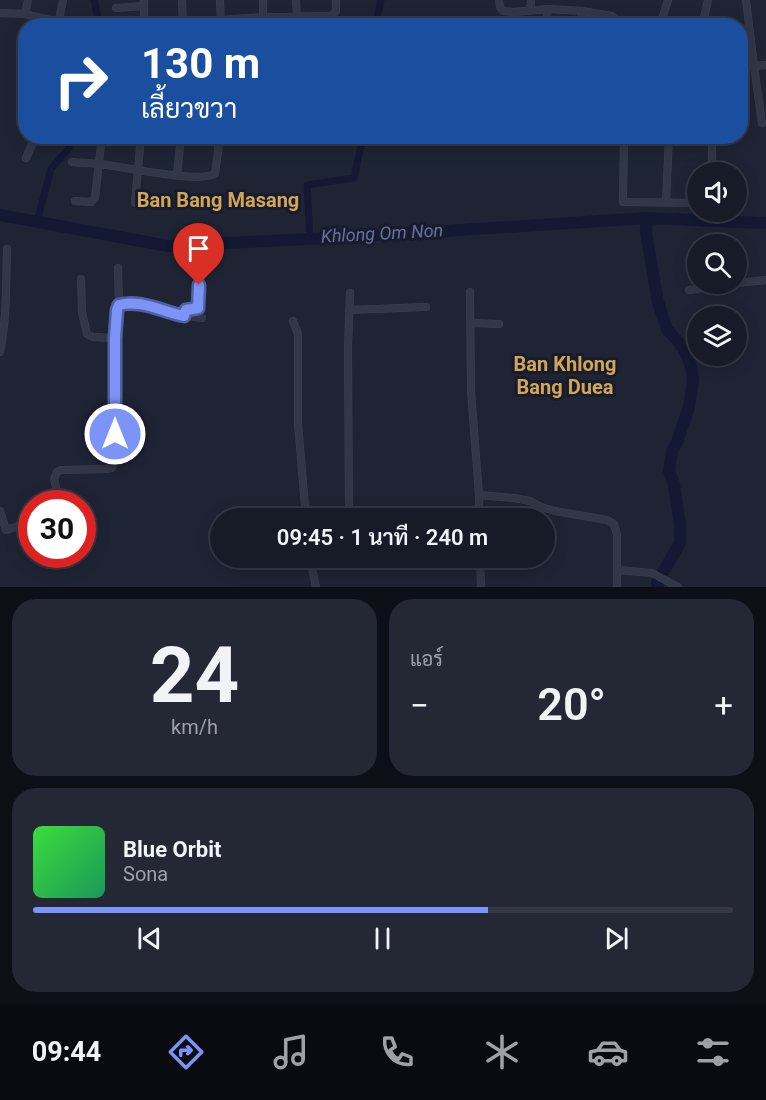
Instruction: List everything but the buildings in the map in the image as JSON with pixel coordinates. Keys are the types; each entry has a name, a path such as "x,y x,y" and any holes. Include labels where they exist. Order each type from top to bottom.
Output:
{"street":[{"path":"25,14 28,0"},
{"path":"59,18 63,0"},
{"path":"182,0 183,18"},
{"path":"220,0 221,18"},
{"path":"262,0 263,17"},
{"path":"296,0 297,16"},
{"path":"256,18 332,15 336,11 336,0"},
{"path":"499,0 503,11 566,10 615,18"},
{"path":"530,10 531,0"},
{"path":"566,10 568,0"},
{"path":"662,18 668,0"},
{"path":"704,18 708,0"},
{"path":"746,0 762,123"},
{"path":"116,8 144,3"},
{"path":"547,18 548,9"},
{"path":"581,18 582,11"},
{"path":"513,18 514,12"},
{"path":"0,13 25,14 40,18"},
{"path":"754,66 766,65"},
{"path":"26,158 32,144"},
{"path":"75,201 91,202 94,200 97,192 101,144"},
{"path":"135,202 141,144"},
{"path":"177,175 180,144"},
{"path":"72,162 210,177 215,174 219,144"},
{"path":"624,144 623,202 687,203"},
{"path":"666,202 669,144"},
{"path":"712,144 712,162"},
{"path":"0,352 4,330 3,290 7,249"},
{"path":"57,490 54,479 57,472 61,470 112,468 115,338 119,305 118,268"},
{"path":"81,279 82,312 87,334 93,337 115,338"},
{"path":"747,282 766,280"},
{"path":"184,316 186,310 198,308 199,285"},
{"path":"470,292 471,391 479,508"},
{"path":"349,508 350,293"},
{"path":"119,305 136,303 184,316 202,318"},
{"path":"349,310 426,307"},
{"path":"293,321 298,334 298,423 305,508"},
{"path":"471,324 499,324"},
{"path":"479,495 530,501 555,511 607,520 614,524 617,535 616,587"},
{"path":"0,511 3,531 18,526"},
{"path":"312,568 316,587"},
{"path":"481,568 482,587"},
{"path":"617,570 652,573 678,587"}],"waterway":[{"path":"94,0 98,18"},
{"path":"377,18 381,0"},
{"path":"37,222 51,169 70,144"},
{"path":"310,239 307,185 354,178 361,144"},
{"name":"Khlong Om Non","path":"0,215 168,246 647,218 766,223"},
{"path":"647,218 646,233 658,302 667,329 683,347 691,366 693,381 689,407 672,451 669,471 674,484 680,525 680,543 657,582 658,587"}],"district":[{"name":"Ban Bang Masang","path":"218,200"},
{"name":"Ban Khlong Bang Duea","path":"565,376"}],"route":[{"path":"115,434 115,338 119,305 136,303 184,316 186,310 198,308 199,285"}]}
